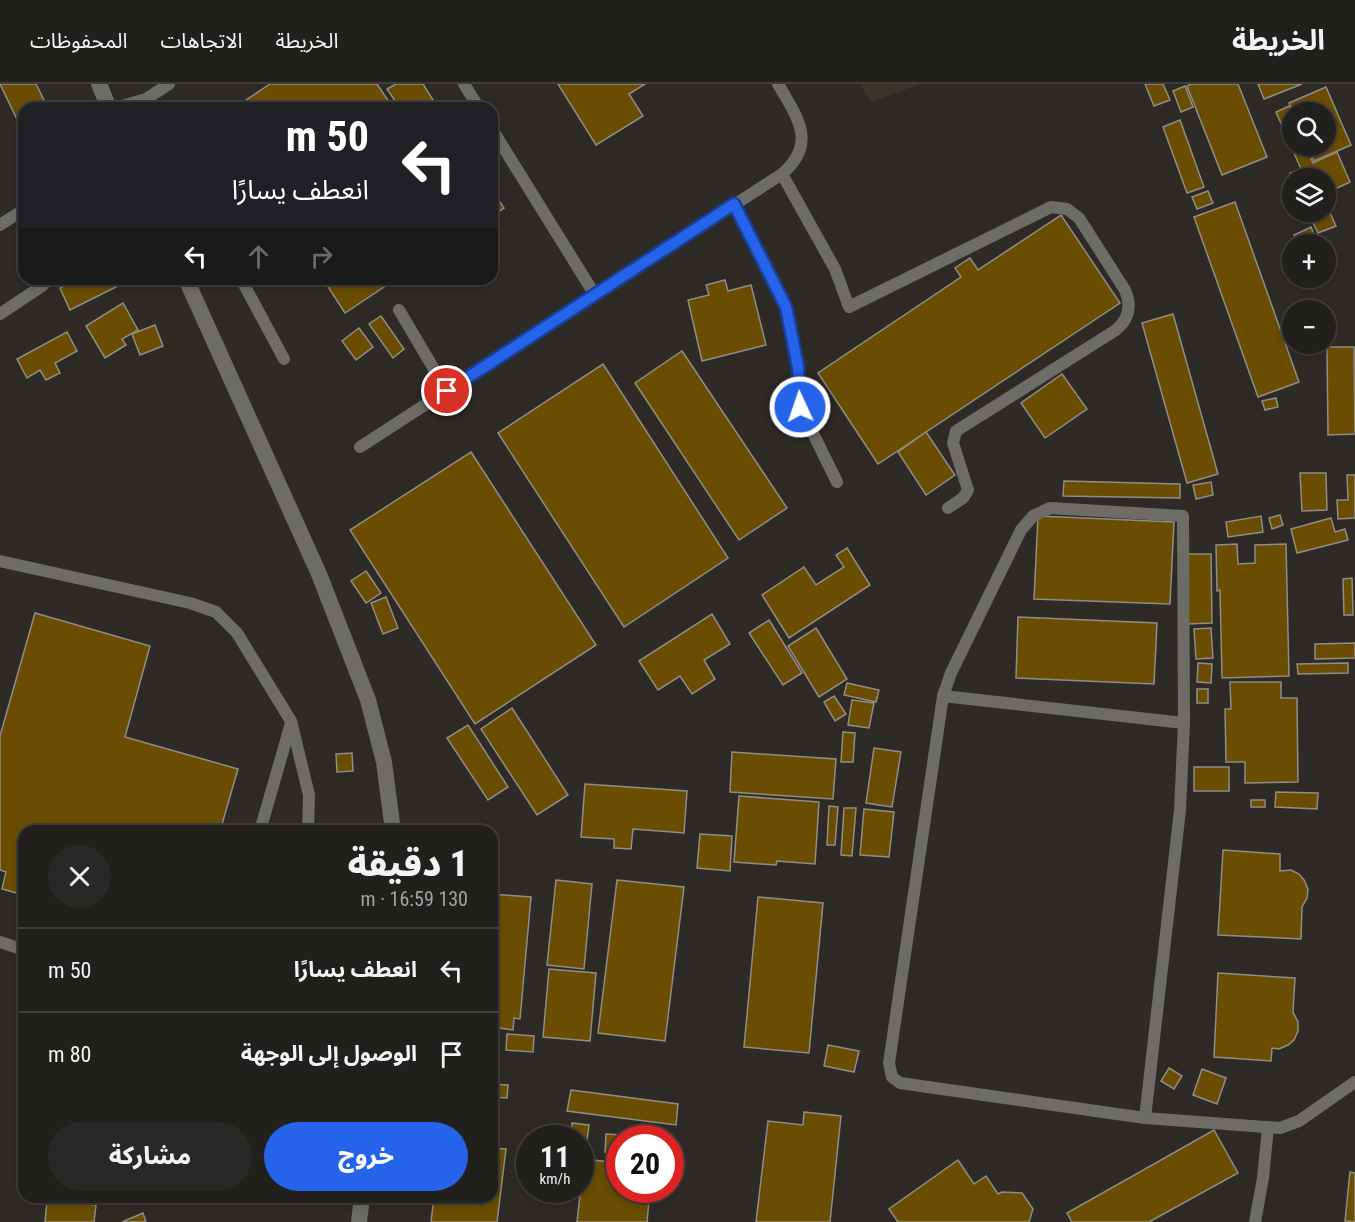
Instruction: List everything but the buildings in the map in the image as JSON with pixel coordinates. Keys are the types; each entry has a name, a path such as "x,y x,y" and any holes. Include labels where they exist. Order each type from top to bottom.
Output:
{"street":[{"path":"99,84 106,102"},
{"path":"189,285 319,574 368,700 384,762 392,825"},
{"path":"359,1222 361,1203"}],"lane":[{"path":"149,102 170,84"},
{"path":"464,84 475,102"},
{"path":"360,447 782,174 792,165 799,153 802,140 801,127 778,84"},
{"path":"498,139 595,295"},
{"path":"782,174 835,269 849,307 1052,207 1067,209 1079,218 1125,290 1130,307 1123,324 1116,330 956,431 953,443 968,490 963,498 948,508"},
{"path":"734,204 786,307 798,367 800,407 837,482"},
{"path":"0,225 18,214"},
{"path":"0,314 43,285"},
{"path":"245,285 284,359"},
{"path":"399,310 447,391"},
{"path":"1145,1118 1180,810 1184,723 1183,516 1050,508 1033,516 1016,541 951,673 943,696 890,1063 892,1077 900,1083 1145,1118 1280,1128 1299,1121 1355,1082"},
{"path":"0,561 190,603 216,612 237,633 291,721 309,795 308,825"},
{"path":"943,696 1184,723"},
{"path":"262,825 291,721"},
{"path":"0,942 18,948"},
{"path":"1255,1222 1268,1127"}],"shaded area":[{"path":"860,84 920,84 871,102"}],"route":[{"path":"447,391 734,204 786,307 798,367 800,407"}]}
